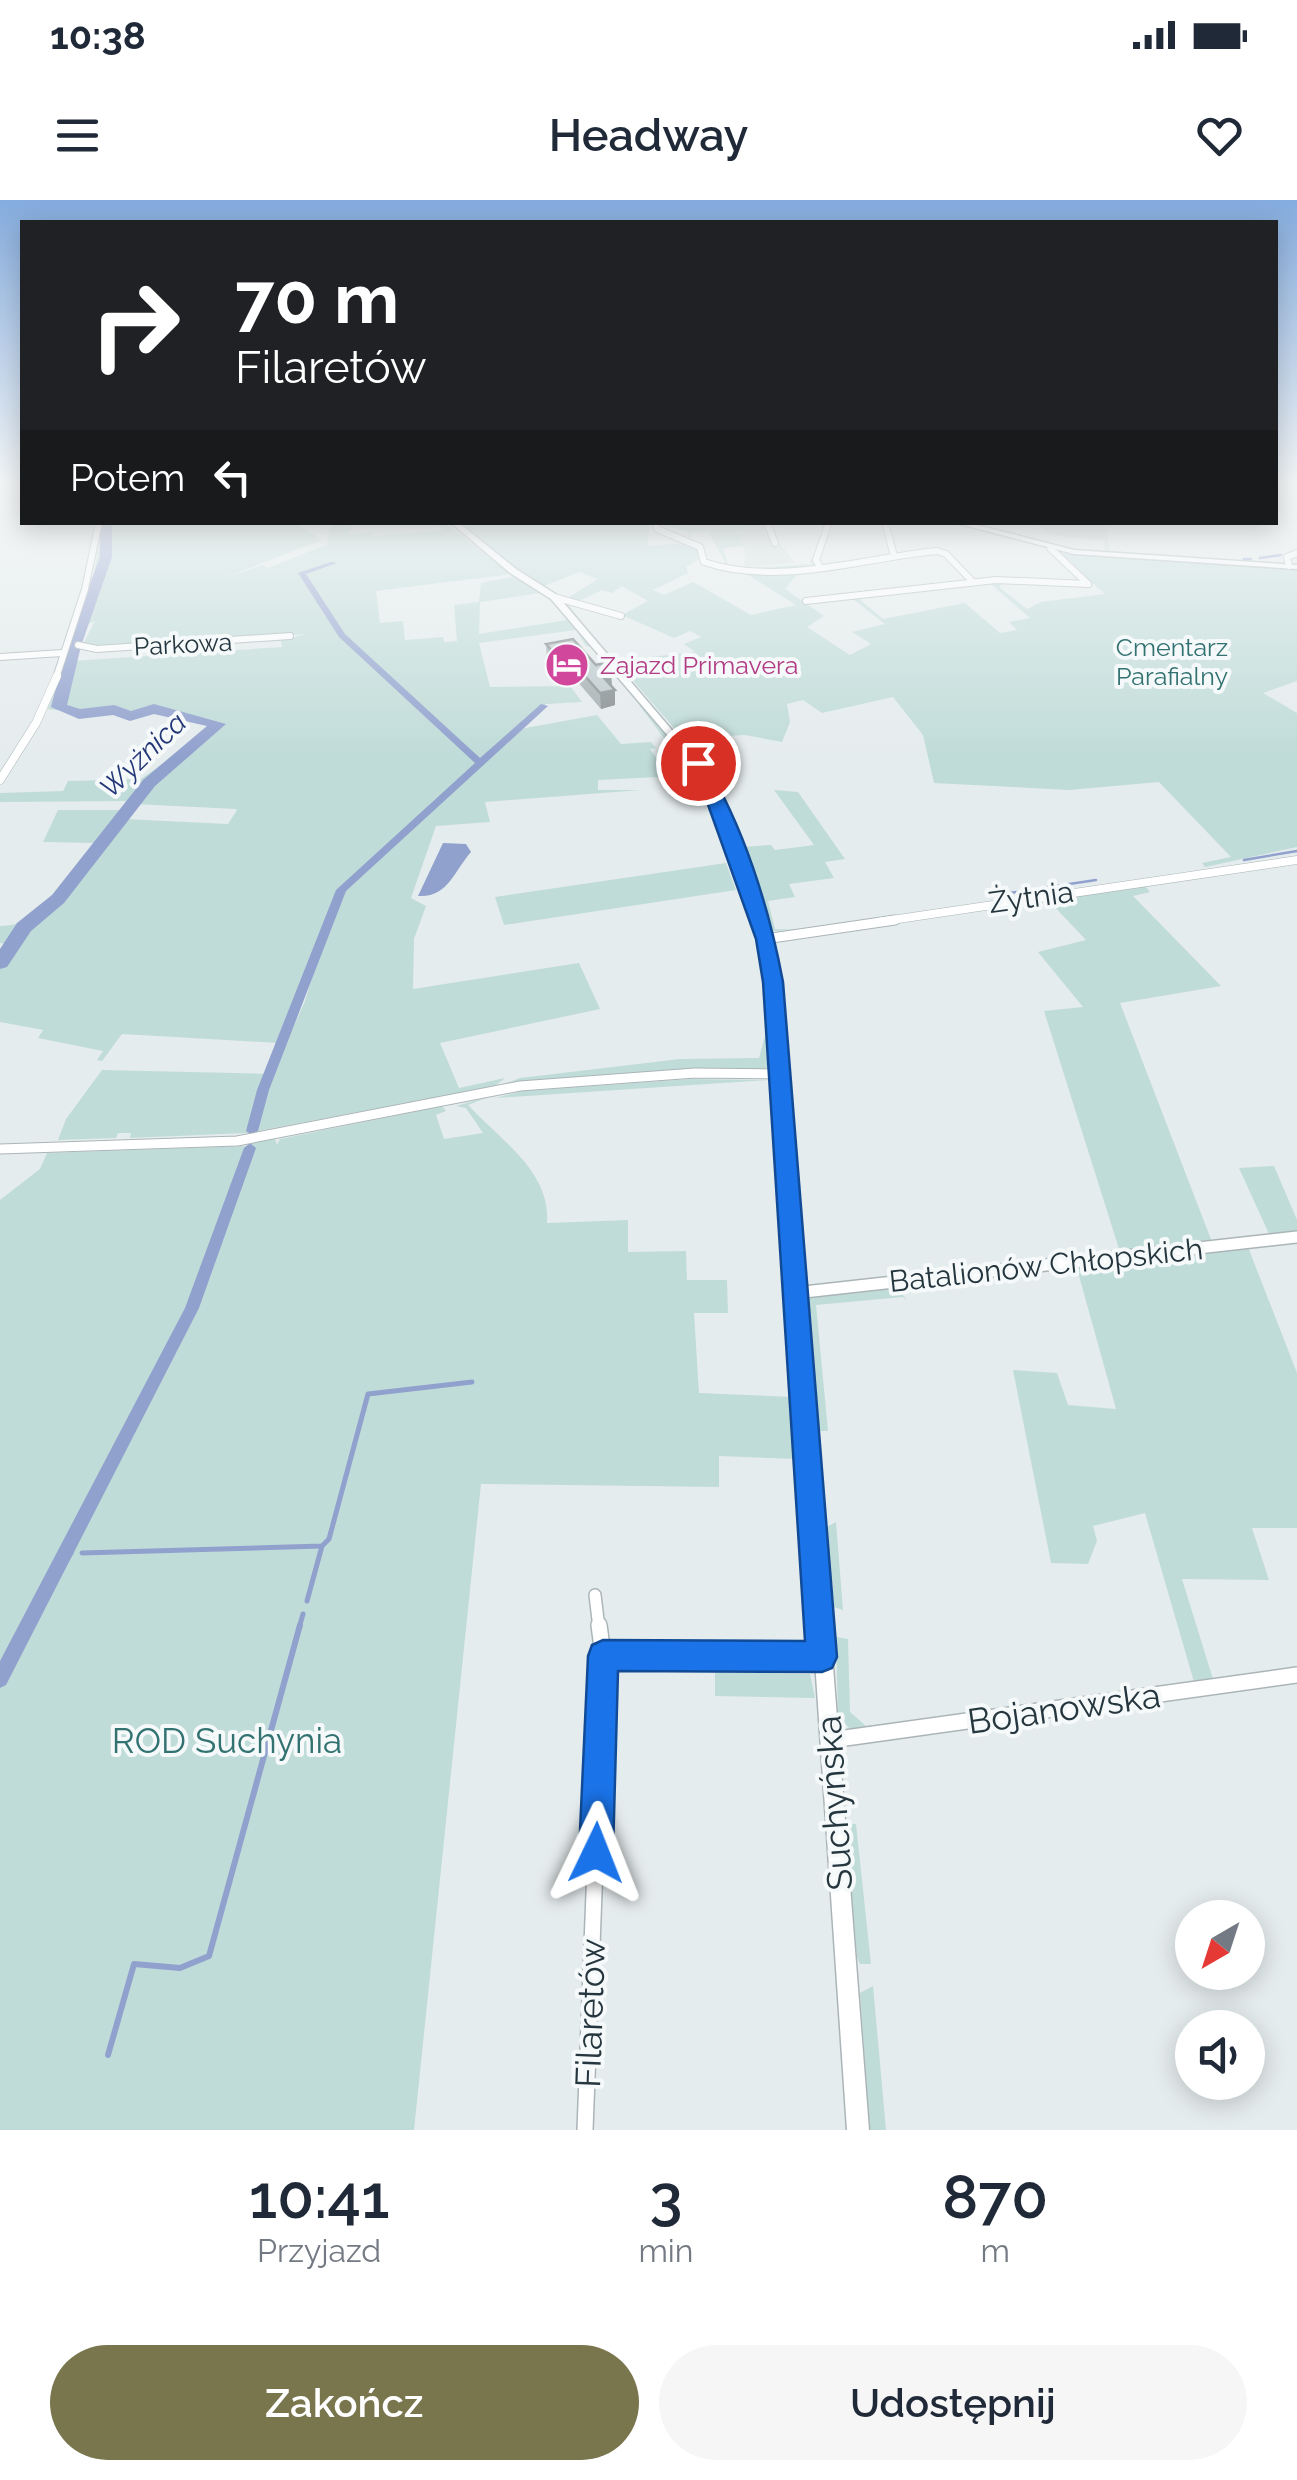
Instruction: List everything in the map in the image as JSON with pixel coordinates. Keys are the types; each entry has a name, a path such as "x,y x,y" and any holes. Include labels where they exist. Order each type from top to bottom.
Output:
{"street":[{"path":"0,780 37,726 69,647 90,576"},
{"name":"Suchyńska","path":"521,576 554,596 708,776 766,939 781,1074 858,2130"},
{"path":"967,576 973,582"},
{"path":"806,601 1020,579 1088,584 1080,576"},
{"path":"554,596 621,616"},
{"name":"Parkowa","path":"0,657 69,647 116,648 290,636"},
{"name":"Żytnia","path":"766,939 1297,860"},
{"path":"0,1149 219,1142 319,1128 520,1086 695,1073 781,1074"},
{"name":"Batalionów Chłopskich","path":"795,1292 1297,1238"},
{"name":"Filaretów","path":"586,2130 603,1656 595,1595"},
{"path":"603,1656 822,1657"},
{"name":"Bojanowska","path":"831,1740 1297,1675"}],"green space":[{"path":"93,576 495,576 376,591 380,623 403,621 405,640 443,637 444,642 457,641 454,605 479,602 481,583 515,576 540,593 480,602 479,634 567,620 557,607 592,647 586,646 576,630 479,643 490,687 570,686 582,702 546,704 520,729 597,715 621,744 651,742 656,748 650,749 662,766 690,764 699,775 598,780 598,790 641,790 485,802 490,822 436,826 411,898 426,906 414,939 413,989 579,963 600,1009 440,1043 459,1088 505,1078 495,1086 247,1133 130,1138 131,1133 118,1133 116,1138 58,1140 66,1119 102,1070 272,1074 305,1001 331,916 279,1043 122,1034 102,1061 97,1060 103,1051 38,1038 43,1030 0,1022 0,955 7,944 0,943 0,926 31,918 57,898 96,843 43,842 58,810 121,810 129,801 0,802 0,793 63,791 68,781 141,779 218,724 154,709 130,716 114,710 85,714 48,709 69,647 75,646 70,644","holes":["95,621 83,644 96,648 305,634 287,639 214,643 281,641 282,647 72,661 88,624","134,804 236,809 228,824 124,819"]},
{"path":"529,576 569,576 544,586"},
{"name":"Cmentarz Parafialny","path":"590,576 682,576 653,590 664,595 693,582 751,615 796,605 750,576 796,576 785,589 824,616 807,627 850,655 871,644 852,632 885,624 853,599 837,600 857,597 883,619 965,603 1000,633 1017,630 1009,622 1030,618 990,583 978,583 1013,582 1001,584 1000,588 1027,609 1041,602 1105,594 1084,576 1297,576 1297,681 1263,693 1297,713 1297,847 1205,867 1202,863 1231,857 1159,782 1069,790 934,783 923,735 893,697 822,713 803,700 787,704 790,722 782,742 745,735 693,738 706,765 622,668 647,664 641,658 695,652 684,644 701,637 690,631 674,638 622,615 648,601 622,586 612,593 602,590 581,600 565,601 584,625 563,601 598,579"},
{"path":"639,705 676,746 670,746"},
{"path":"774,790 798,792 845,859 825,862 834,878 789,884 795,897 768,901 775,929 802,930 769,931 741,847 771,845 775,850 814,845"},
{"path":"726,863 736,890 504,925 495,897"},
{"path":"1144,885 1150,892 1133,896 1221,986 1120,1003 1212,1242 1120,1252 1044,1011 1083,1007 1038,952 1086,940 1050,902 1030,906 1027,903"},
{"path":"766,1032 770,1032 772,1064 764,1070 694,1069 505,1084 520,1078 680,1059 759,1058"},
{"path":"690,1079 769,1080 495,1098 523,1091"},
{"name":"ROD Suchynia","path":"488,1097 468,1105 532,1172 546,1204 547,1223 628,1220 628,1252 686,1251 687,1280 727,1280 728,1313 694,1313 699,1393 794,1397 798,1459 719,1456 719,1487 481,1484 414,2130 0,2130 0,1684 193,1309 253,1142 275,1139 277,1145 280,1139 442,1106 446,1111 436,1115 444,1139 483,1133 466,1108 456,1106"},
{"path":"246,1146 188,1308 0,1670 0,1200 40,1169 47,1153"},
{"path":"1274,1166 1297,1220 1297,1233 1270,1236 1239,1168"},
{"path":"1248,1247 1297,1373 1297,1528 1252,1528 1269,1580 1182,1579 1213,1679 1194,1682 1145,1513 1093,1526 1097,1541 1088,1564 1051,1563 1013,1370 1057,1373 1068,1405 1116,1409 1076,1265"},
{"path":"900,1290 907,1301 903,1297 816,1305 828,1431 817,1431 806,1298"},
{"path":"836,1522 843,1610 834,1607 832,1579 827,1576 825,1528"},
{"path":"836,1637 848,1639 850,1712 866,1726 1034,1706 851,1730 838,1716"},
{"path":"715,1672 810,1674 815,1698 715,1696"},
{"path":"846,1824 856,1824 871,1964 860,1964 857,1957"},
{"path":"873,1986 886,2130 870,2130 860,1993"}],"water":[{"path":"443,843 466,844 471,852 437,893 418,896"}],"building":[{"path":"573,639 596,665 604,663 611,671 603,677 615,690 600,693 569,658 560,660 546,644"}],"waterway":[{"name":"Wyżnica","path":"0,963 24,927 58,899 149,783 218,724 154,709 130,716 114,710 79,714 59,707 74,646 99,576"},
{"path":"304,576 342,635 480,763"},
{"path":"480,763 544,706"},
{"path":"252,1131 263,1090 341,890 480,763"},
{"path":"1244,860 1297,851"},
{"path":"1009,893 1096,880"},
{"path":"0,1679 192,1308 250,1148"},
{"path":"322,1546 329,1539 368,1394 472,1382"},
{"path":"82,1553 322,1546"},
{"path":"307,1601 322,1546"},
{"path":"64,1553 71,1553"},
{"path":"299,1628 303,1614"},
{"path":"108,2055 134,1964 180,1968 209,1956 300,1625"}],"place":[{"name":"Zajazd Primavera","path":"567,665"}],"route":[{"path":"596,1853 603,1656 822,1657 773,982 766,939 712,785 698,763"}]}
